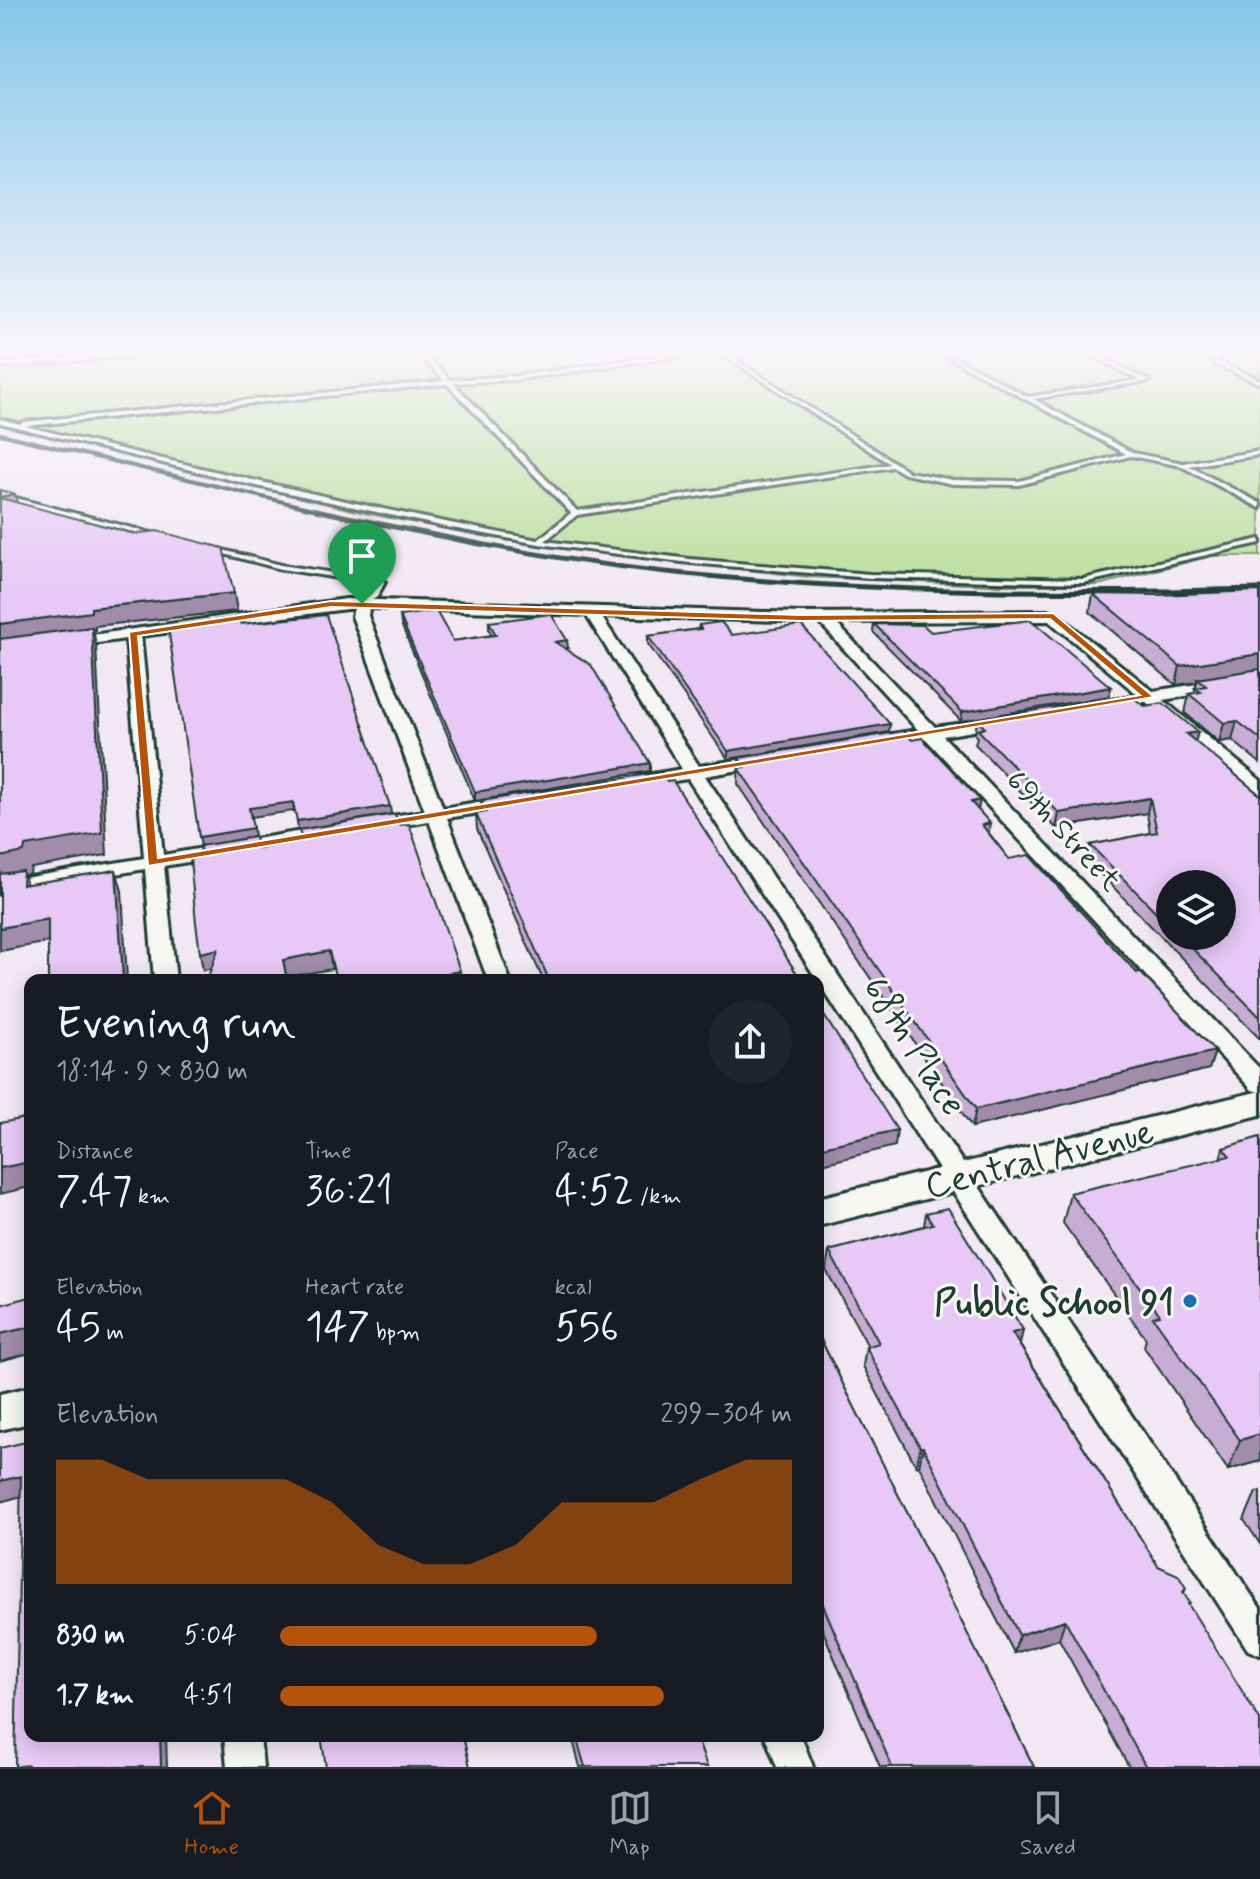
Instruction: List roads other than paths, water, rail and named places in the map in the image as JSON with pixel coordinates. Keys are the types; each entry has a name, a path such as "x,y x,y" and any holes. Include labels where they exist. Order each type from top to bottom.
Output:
{"main road":[{"name":"Central Avenue","path":"824,1211 1260,1103"},
{"path":"0,1412 24,1406"}],"street":[{"path":"59,644 331,604 823,618 1053,616 1260,789"},
{"path":"362,604 360,616 497,974"},
{"name":"68th Place","path":"592,612 596,623 692,773 1260,1638"},
{"name":"69th Street","path":"823,618 1260,1084"},
{"path":"133,634 164,974"},
{"path":"1116,702 1260,679"},
{"path":"867,743 1026,717"},
{"path":"625,784 777,758"},
{"path":"0,888 520,800"},
{"path":"243,1742 245,1767"},
{"path":"785,1742 795,1767"}],"lane":[{"path":"47,432 252,483 539,542 791,570 953,579 1083,581 1260,541"},
{"path":"498,432 575,513"},
{"path":"841,432 891,466 907,473 953,482 1019,483 1131,454"},
{"path":"1091,432 1131,454 1183,465 1260,506"},
{"path":"1183,465 1260,453"},
{"path":"539,542 575,513 891,466"},
{"path":"0,496 168,539"},
{"path":"205,548 281,567 381,582 374,595 362,604"}],"railway":[{"path":"0,434 321,511"},
{"path":"316,510 321,511"},
{"path":"321,511 546,556 639,569 758,580 973,590 1260,589"}],"place":[{"name":"Public School 91","path":"1190,1301"}]}
